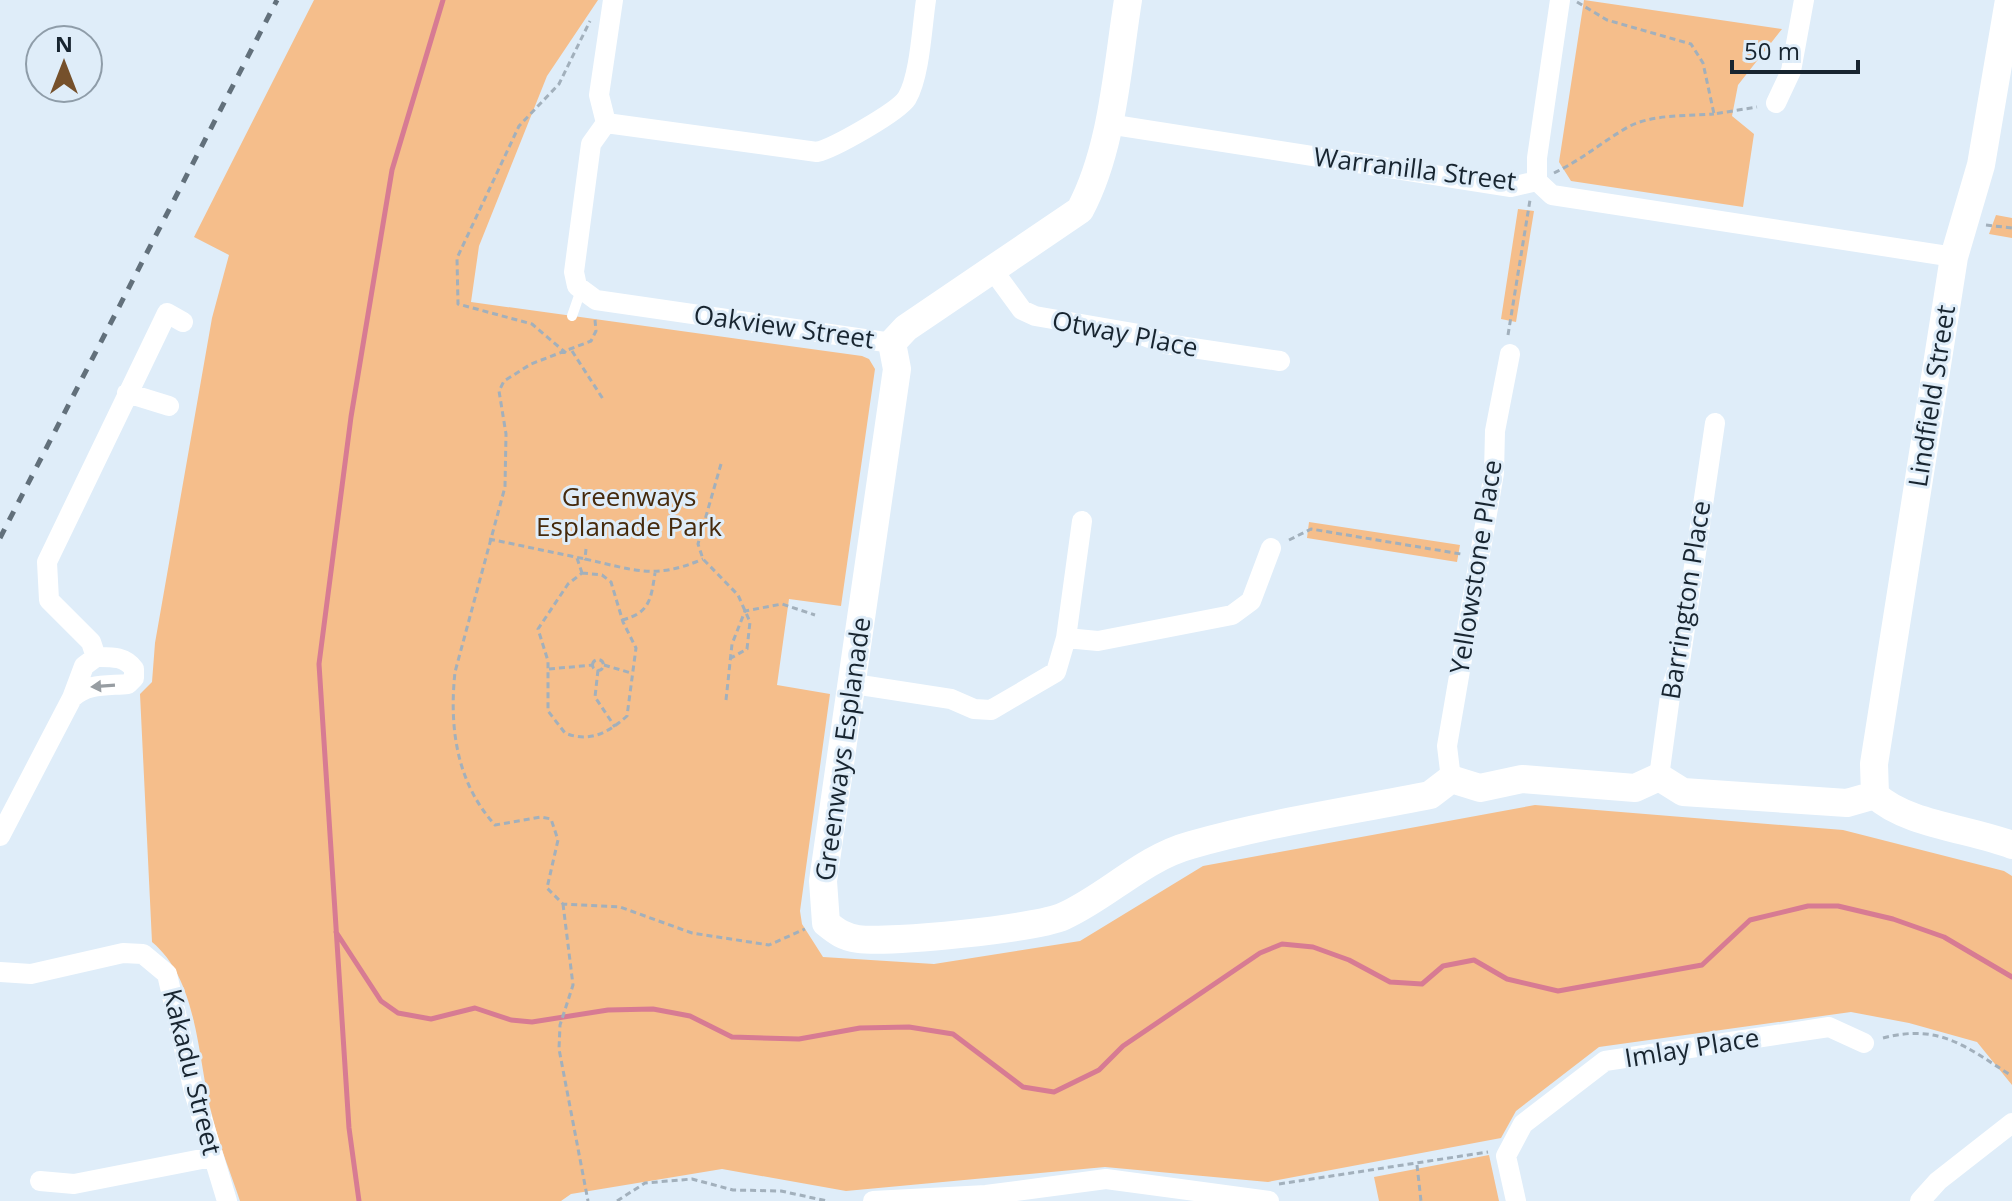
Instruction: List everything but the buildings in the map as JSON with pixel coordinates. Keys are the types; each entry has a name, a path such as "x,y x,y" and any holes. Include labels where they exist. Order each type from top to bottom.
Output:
{"street":[{"path":"583,293 574,272 591,144 606,123 599,95 613,0"},
{"path":"606,123 817,152 835,148 906,99 913,79 926,0"},
{"name":"Oakview Street","path":"583,293 596,300 892,343 906,328 1080,210 1090,192 1108,124 1128,0"},
{"path":"1537,181 1537,158 1560,0"},
{"path":"1776,103 1791,71 1804,0"},
{"name":"Lindfield Street","path":"1875,795 1874,764 1954,257 1981,165 2009,0"},
{"name":"Warranilla Street","path":"1108,124 1511,187 1537,181 1552,195 1954,257"},
{"name":"Otway Place","path":"992,269 1022,310 1035,316 1139,334 1166,344 1280,361"},
{"path":"96,657 91,642 49,600 45,582 47,562 167,313 183,322"},
{"name":"Greenways Esplanade","path":"826,923 823,881 854,684 897,369 892,343"},
{"name":"Yellowstone Place","path":"1451,779 1447,746 1494,473 1495,431 1510,354"},
{"path":"127,393 169,406"},
{"name":"Barrington Place","path":"1659,777 1671,689 1680,662 1715,423"},
{"path":"854,684 951,699 974,709 991,710 1056,672 1066,638 1082,521"},
{"path":"1066,638 1098,641 1232,615 1251,601 1271,548"},
{"path":"0,836 72,698 84,666 96,657 129,661 134,669 134,678 128,684 80,690 72,698"},
{"path":"826,923 841,935 860,939 920,937 1043,922 1064,916 1166,852 1430,795 1451,779 1480,788 1522,779 1635,788 1659,777 1683,792 1847,803 1875,795 1890,810 1981,833 2012,845"},
{"name":"Kakadu Street","path":"0,972 31,974 123,953 143,954 167,974 212,1157 227,1201"},
{"name":"Imlay Place","path":"1506,1156 1523,1124 1605,1061 1829,1027 1864,1043"},
{"path":"1920,1201 1938,1181 2012,1123"},
{"path":"1506,1156 1516,1201"},
{"path":"40,1181 74,1184 212,1157"},
{"path":"873,1201 1067,1193 1106,1179 1269,1201"}],"lane":[{"path":"572,316 583,293"}],"path":[{"path":"1573,0 1607,20 1691,44 1703,63 1714,114"},
{"path":"594,13 559,84 519,126 457,258 455,282 458,304 532,324 569,352 603,399"},
{"path":"1510,354 1508,330 1527,210 1537,181 1588,156 1630,126 1651,120 1714,114 1776,103"},
{"path":"583,293 587,310 597,324 591,341 531,364 504,381 499,391 507,468 505,487 455,672 452,695 458,763 471,793 495,825 541,817 551,819 558,840 547,888 563,904 573,971 573,985 560,1025 559,1049 588,1201"},
{"path":"721,464 698,544 703,559 738,595 751,630 747,649 731,658"},
{"path":"1271,548 1311,529 1478,560"},
{"path":"489,539 655,573 675,571 703,559"},
{"path":"585,559 586,549"},
{"path":"577,558 582,573"},
{"path":"582,573 602,575 611,582 622,620 636,648 627,716 615,727 587,738 575,737 556,726 548,711 545,696 549,669 538,634 540,625 564,589 582,573"},
{"path":"622,620 637,616 647,607 655,573"},
{"path":"726,700 735,630 745,611 757,606 782,604 815,615"},
{"path":"549,669 593,665 598,659 604,665 633,673"},
{"path":"593,665 598,670"},
{"path":"604,665 598,670 595,697 615,727"},
{"path":"563,904 620,907 692,933 769,945 826,923"},
{"path":"1864,1043 1911,1031 1951,1038 2012,1076"},
{"path":"1269,1201 1281,1182 1417,1165 1490,1152 1506,1156"},
{"path":"1417,1165 1421,1201"},
{"path":"617,1201 645,1183 692,1179 733,1190 781,1191 827,1201"}],"green space":[{"name":"Greenways Esplanade Park","path":"314,0 598,0 547,76 479,246 471,302 862,356 869,359 875,369 841,606 789,599 777,685 830,694 800,911 802,924 823,957 934,964 1080,941 1203,866 1535,805 1843,830 2004,871 2012,876 2012,1085 1977,1042 1909,1023 1851,1012 1599,1047 1516,1111 1501,1138 1268,1182 1105,1167 846,1191 722,1169 571,1194 561,1201 240,1201 213,1119 188,1001 168,959 152,942 140,694 152,682 155,643 212,318 229,255 194,237"},
{"path":"1584,0 1782,29 1738,85 1732,116 1754,134 1743,207 1571,181 1559,162"},
{"path":"1518,209 1534,211 1516,322 1501,319"},
{"path":"1996,215 2012,218 2012,238 1989,234"},
{"path":"1309,522 1460,545 1457,562 1307,538"},
{"path":"1489,1155 1499,1201 1379,1201 1374,1177"}],"waterway":[{"path":"359,1201 349,1128 319,664 351,417 392,170 443,0"},
{"path":"336,932 381,1001 398,1013 431,1019 475,1008 511,1020 532,1022 608,1010 653,1009 690,1016 732,1037 799,1039 860,1028 909,1027 953,1034 1023,1087 1054,1092 1099,1070 1123,1046 1260,953 1282,944 1313,947 1349,960 1390,982 1422,984 1443,966 1474,960 1507,979 1558,991 1702,965 1750,920 1808,906 1838,906 1893,919 1944,937 2012,977"}],"railway":[{"path":"0,538 277,0"}]}
